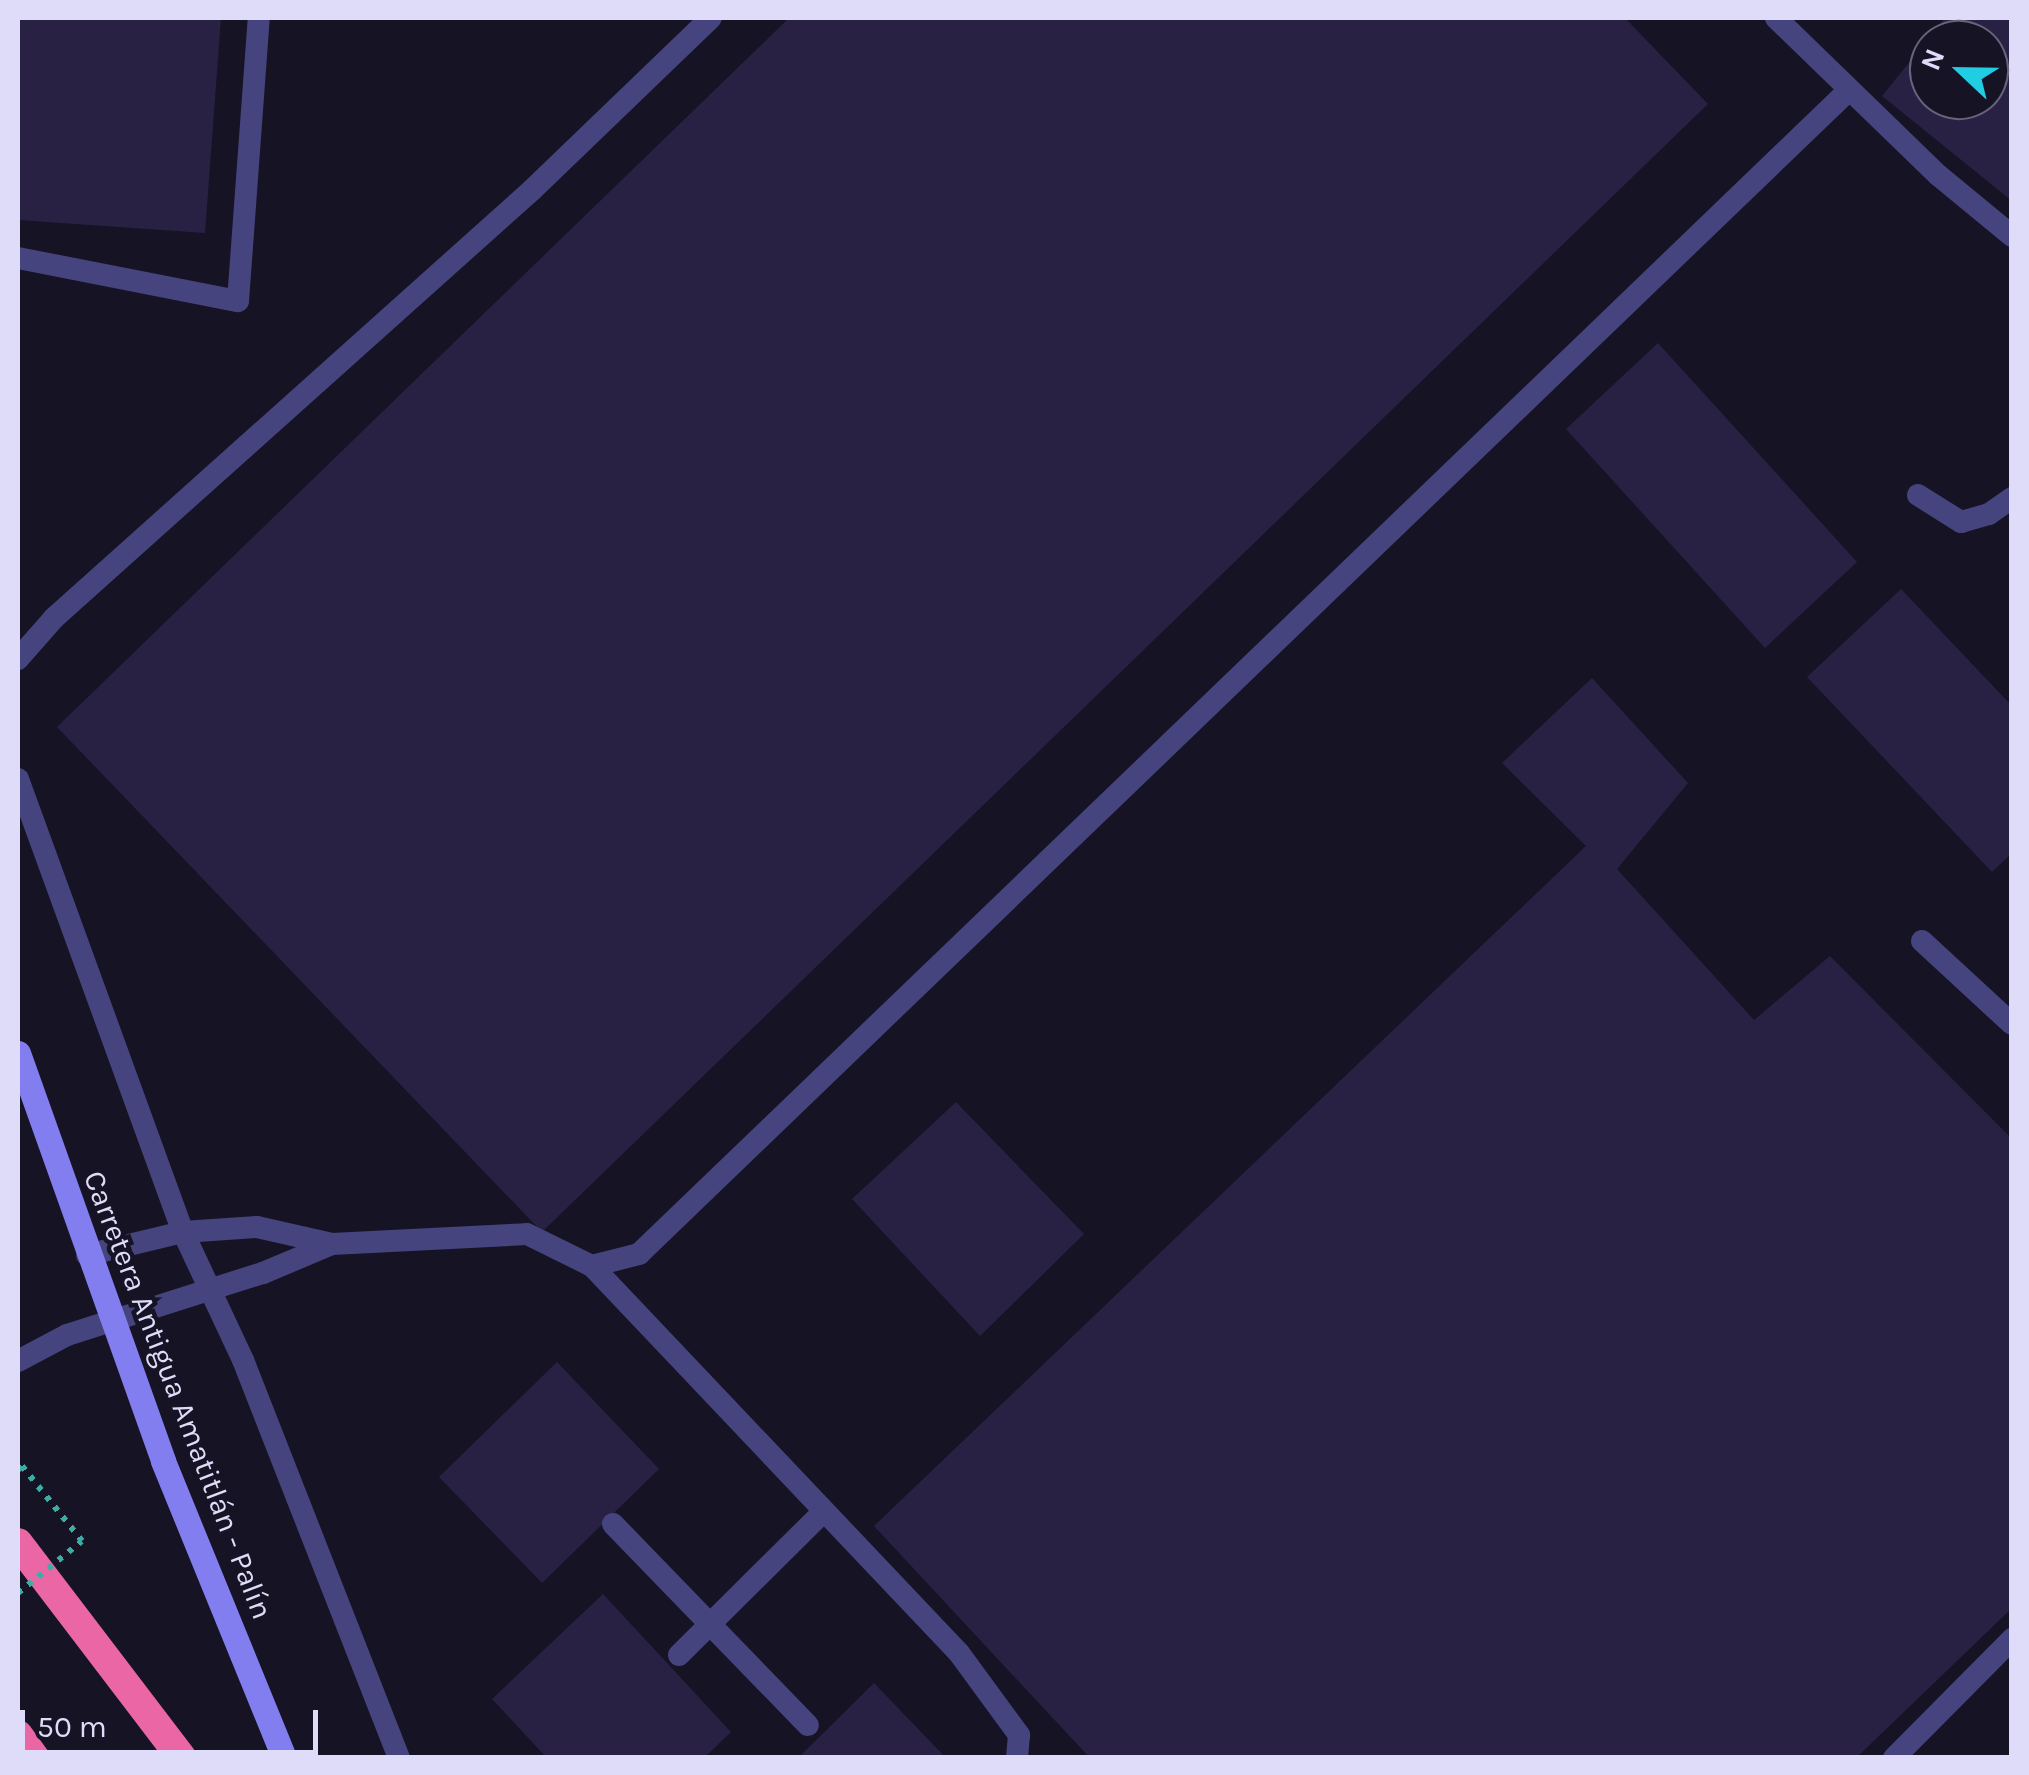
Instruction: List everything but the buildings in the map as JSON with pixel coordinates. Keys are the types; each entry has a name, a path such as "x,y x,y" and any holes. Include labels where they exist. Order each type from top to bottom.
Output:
{"highway":[{"path":"18,1543 182,1758"},
{"path":"18,1735 34,1758"}],"main road":[{"name":"Carretera Antigua Amatitlán - Palín","path":"18,1053 110,1320 284,1758"}],"lane":[{"path":"18,258 238,301 259,18"},
{"path":"18,659 54,618 532,190 712,18"},
{"path":"1776,18 1849,90 2012,236"},
{"path":"592,1266 639,1254 1849,90"},
{"path":"1918,496 1961,522 1989,514 2012,498"},
{"path":"18,778 182,1232 243,1360 399,1758"},
{"path":"1922,941 2012,1024"},
{"path":"87,1255 182,1232 257,1227 332,1244 526,1234 592,1266 959,1653 1019,1735 1017,1758"},
{"path":"20,1355 332,1244"},
{"path":"679,1655 822,1512"},
{"path":"613,1524 808,1725"},
{"path":"1894,1758 2012,1639"}],"path":[{"path":"18,1470 22,1466 82,1541 18,1593"}]}
